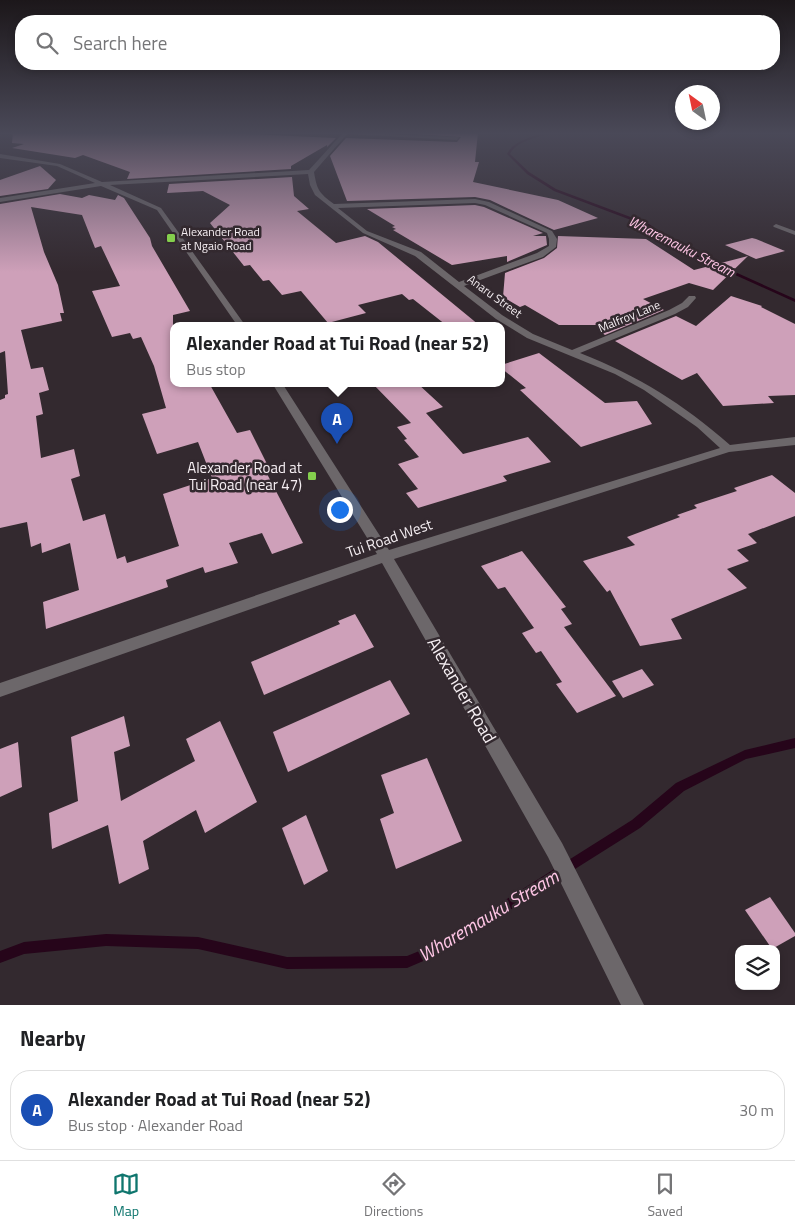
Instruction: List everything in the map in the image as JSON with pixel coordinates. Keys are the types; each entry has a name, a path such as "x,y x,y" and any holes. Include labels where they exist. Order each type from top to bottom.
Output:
{"street":[{"path":"89,179 159,209 239,322"},
{"path":"0,200 101,184 190,179"},
{"name":"Anaru Street","path":"312,179 313,186 318,194 364,232 418,254 499,317 530,336 648,388 701,425 728,449"},
{"path":"332,206 475,201 487,203 550,232 554,239 552,247 540,255 459,285"},
{"path":"776,226 795,233"},
{"name":"Malfroy Lane","path":"572,353 686,306 692,298"},
{"name":"Alexander Road","path":"280,387 386,557 555,850 632,1005"},
{"name":"Tui Road West","path":"0,690 429,541 728,449 740,446 795,441"}],"building":[{"path":"292,179 294,196 309,209 297,211 336,243 365,236 378,242 475,322 442,322 413,299 409,300 402,294 358,305 366,313 327,322 301,291 282,295 269,280 263,281 250,265 244,266 210,223 230,205 203,191 167,193 169,184"},
{"path":"339,179 474,179 473,182 558,200 598,218 554,230 490,200 475,197 347,201"},
{"path":"0,180 56,180 48,189 0,196"},
{"path":"60,194 82,198 89,195 115,200 118,195 124,198 150,238 152,246 190,311 173,315 173,322 170,322 170,387 211,387 237,433 250,430 269,468 265,470 303,543 272,554 262,533 229,543 238,563 205,573 203,567 166,580 168,587 46,629 43,602 79,590 70,543 42,553 41,543 31,547 27,522 0,528 0,400 8,394 5,351 0,353 0,204","holes":["31,207 82,215 95,248 101,246 120,286 92,291 112,337 130,333 133,339 141,337 154,366 166,408 142,414 157,454 198,442 212,478 163,494 179,546 127,563 125,556 117,559 105,514 83,521 71,479 80,476 74,449 41,458 36,416 43,414 39,393 49,390 43,367 31,369 21,330 62,321 60,313 64,313 58,285 44,252"]},
{"path":"475,205 484,207 543,233 533,236 546,236 547,245 507,262 507,256 452,265 393,230 396,229 392,227 395,226 367,209"},
{"path":"558,236 646,239 694,270 748,256 713,290 689,283 643,299 664,310 605,335 602,333 627,325 559,325 525,305 520,307 503,297 505,273 544,258 557,248"},
{"path":"752,238 785,251 756,259 725,245"},
{"path":"731,296 762,306 795,324 795,395 768,396 774,403 723,406 697,373 682,380 615,341 676,316 696,326"},
{"path":"539,353 605,403 637,401 652,424 581,447 520,390 526,388 505,371 505,364"},
{"path":"376,387 421,387 443,407 426,413 463,454 528,437 551,462 503,476 507,481 418,508 406,493 418,489 398,464 419,457 404,440 407,439 397,427 411,423"},
{"path":"772,475 795,493 795,516 748,534 757,543 737,550 749,561 727,569 747,588 671,619 682,639 640,646 610,590 607,592 583,561 635,545 627,537 680,517 677,515 697,508 694,505 737,491 734,488"},
{"path":"522,551 566,607 561,609 572,624 564,627 616,696 577,713 556,684 562,682 541,651 536,653 522,633 534,628 505,587 498,589 481,566"},
{"path":"355,614 374,647 264,695 251,662 340,624 338,621"},
{"path":"642,669 654,685 623,698 612,681"},
{"path":"390,680 410,714 288,772 273,732"},
{"path":"124,716 130,746 114,752 121,801 195,761 186,739 220,721 257,802 205,833 196,810 143,841 149,869 119,884 108,825 52,849 49,813 78,801 71,737"},
{"path":"18,742 22,787 0,797 0,749"},
{"path":"427,758 462,841 396,869 380,819 394,813 381,775"},
{"path":"306,815 328,871 304,885 282,828"},
{"path":"770,897 795,933 795,936 779,945 769,945 745,910"}],"waterway":[{"name":"Wharemauku Stream","path":"537,179 555,190 648,225 683,250 795,301"},
{"name":"Wharemauku Stream","path":"0,957 24,948 106,940 198,943 287,963 407,962 438,949 636,824 680,787 745,755 795,743"}],"place":[{"name":"Alexander Road at Ngaio Road","path":"171,238"},
{"name":"Alexander Road at Tui Road (near 52)","path":"337,444"},
{"name":"Alexander Road at Tui Road (near 47)","path":"312,476"}]}
